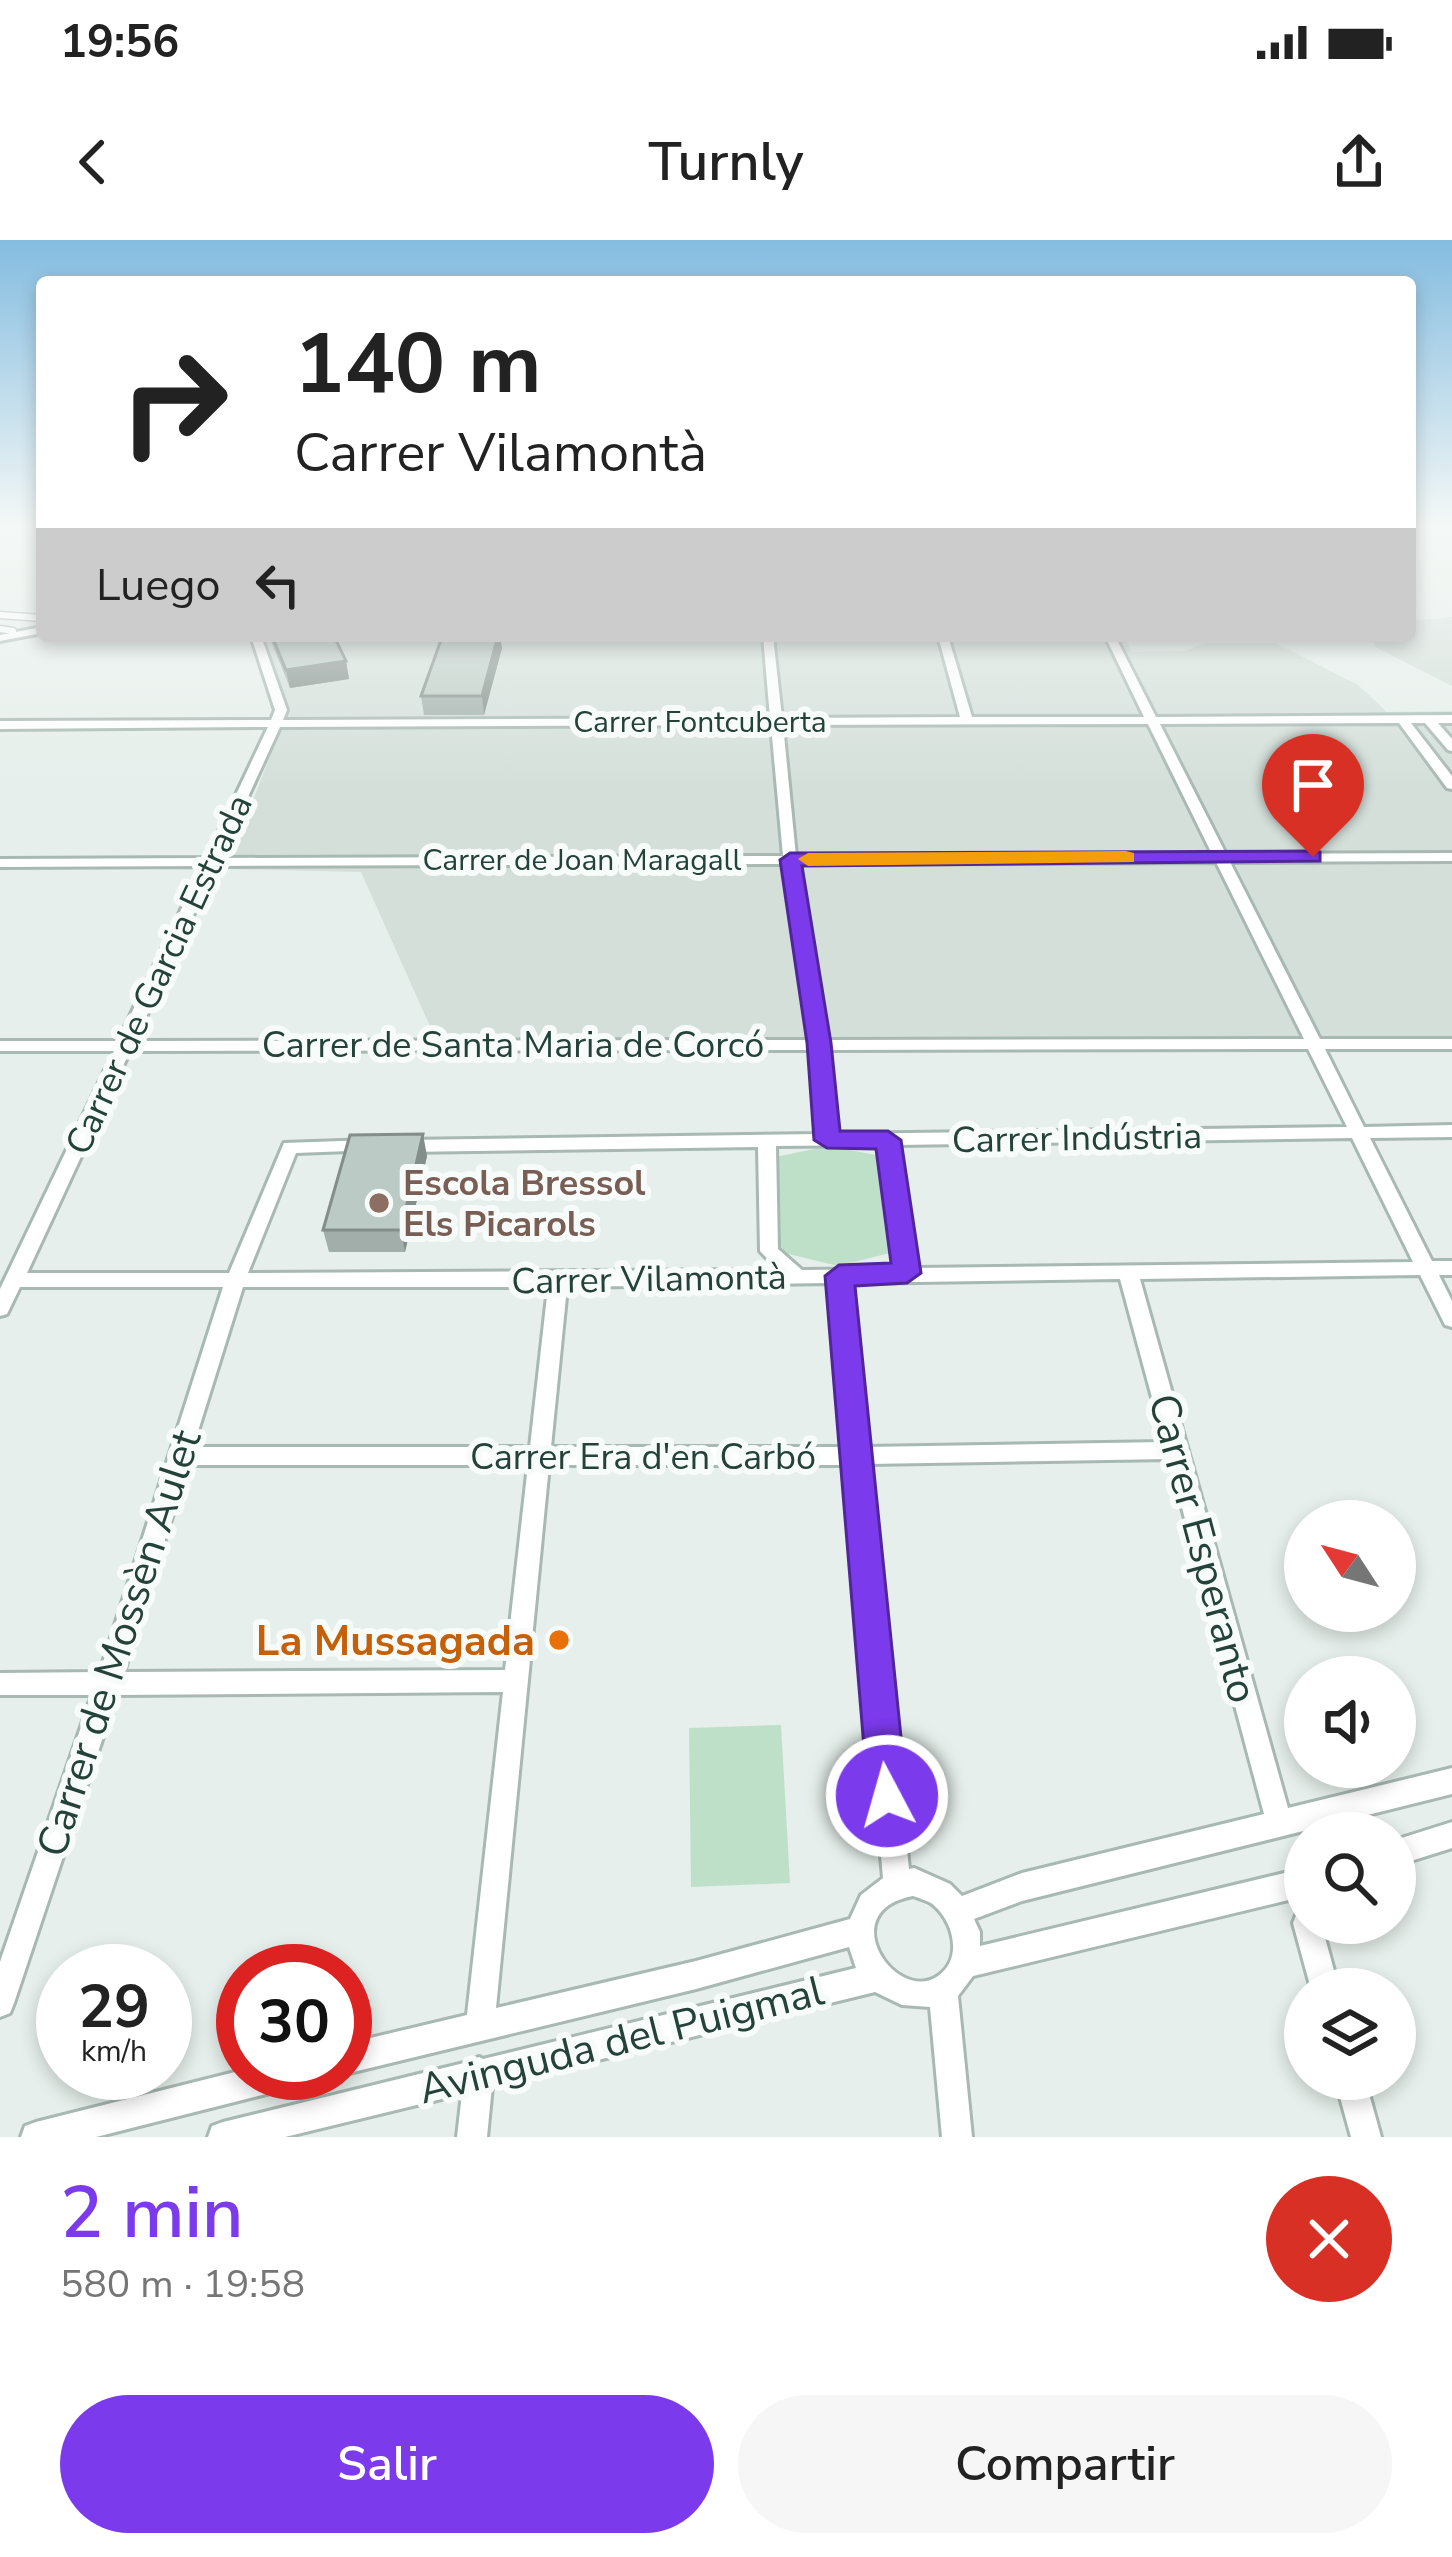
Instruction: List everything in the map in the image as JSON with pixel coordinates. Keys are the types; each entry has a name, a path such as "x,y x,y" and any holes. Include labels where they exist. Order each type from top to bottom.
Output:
{"street":[{"path":"3,633 36,626"},
{"path":"258,642 281,710 276,724"},
{"path":"769,642 790,860 819,1043 827,1140"},
{"path":"945,642 968,721"},
{"path":"1113,642 1452,1320"},
{"path":"1401,718 1452,784"},
{"path":"1428,718 1452,748"},
{"name":"Carrer Fontcuberta","path":"0,725 1452,719"},
{"name":"Carrer de Garcia Estrada","path":"0,1309 276,724"},
{"name":"Carrer de Joan Maragall","path":"0,862 1452,857"},
{"name":"Carrer de Santa Maria de Corcó","path":"0,1046 1452,1044"},
{"name":"Carrer Indústria","path":"235,1281 290,1147 1452,1132"},
{"path":"888,1140 907,1273"},
{"path":"767,1141 769,1252 797,1275"},
{"name":"Carrer Vilamontà","path":"14,1280 558,1280 1452,1268"},
{"name":"Carrer Esperanto","path":"1128,1272 1280,1825"},
{"path":"839,1276 896,1884"},
{"path":"481,2025 558,1280"},
{"name":"Carrer de Mossèn Aulet","path":"0,2003 108,1684 235,1281"},
{"name":"Carrer Era d'en Carbó","path":"179,1456 854,1456 1178,1450"},
{"path":"0,1684 516,1681"},
{"path":"959,1911 1041,1882 1452,1781"},
{"path":"1416,1846 1452,1835"},
{"path":"896,1884 931,1886 959,1911 968,1948 964,1964 943,1989 910,1994 879,1977 868,1963 860,1930 871,1900 896,1884"},
{"path":"964,1964 1284,1887"},
{"name":"Avinguda del Puigmal","path":"372,2052 697,1976 860,1930"},
{"name":"Avinguda del Puigmal","path":"223,2137 879,1977"},
{"path":"943,1989 958,2137"},
{"path":"472,2137 479,2072"},
{"path":"36,2137 216,2092"},
{"path":"1356,2100 1366,2137"}],"lane":[{"path":"0,615 36,624"}],"shaded area":[{"path":"1452,617 1452,686 1375,647 1374,642 1416,642 1416,620"},
{"path":"263,642 1127,642 1132,652 1185,651 1204,643 1276,643 1358,685 1387,712 1452,711 1452,1040 536,1047 513,1036 433,1033 361,872 227,869 288,708"}],"green space":[{"path":"829,1146 881,1156 890,1253 838,1266 780,1252 775,1157"},
{"path":"781,1725 790,1883 691,1887 689,1728"}],"building":[{"path":"274,642 337,642 346,661 286,670"},
{"path":"440,642 496,642 482,696 421,696"},
{"name":"Escola Bressol Els Picarols","path":"423,1134 401,1230 323,1230 350,1135"}],"slow traffic":[{"path":"808,859 1126,857"}],"place":[{"name":"Escola Bressol Els Picarols","path":"379,1203"},
{"name":"La Mussagada","path":"559,1640"}],"route":[{"path":"887,1796 839,1276 907,1273 888,1140 827,1140 819,1043 790,860 1313,857"}]}
